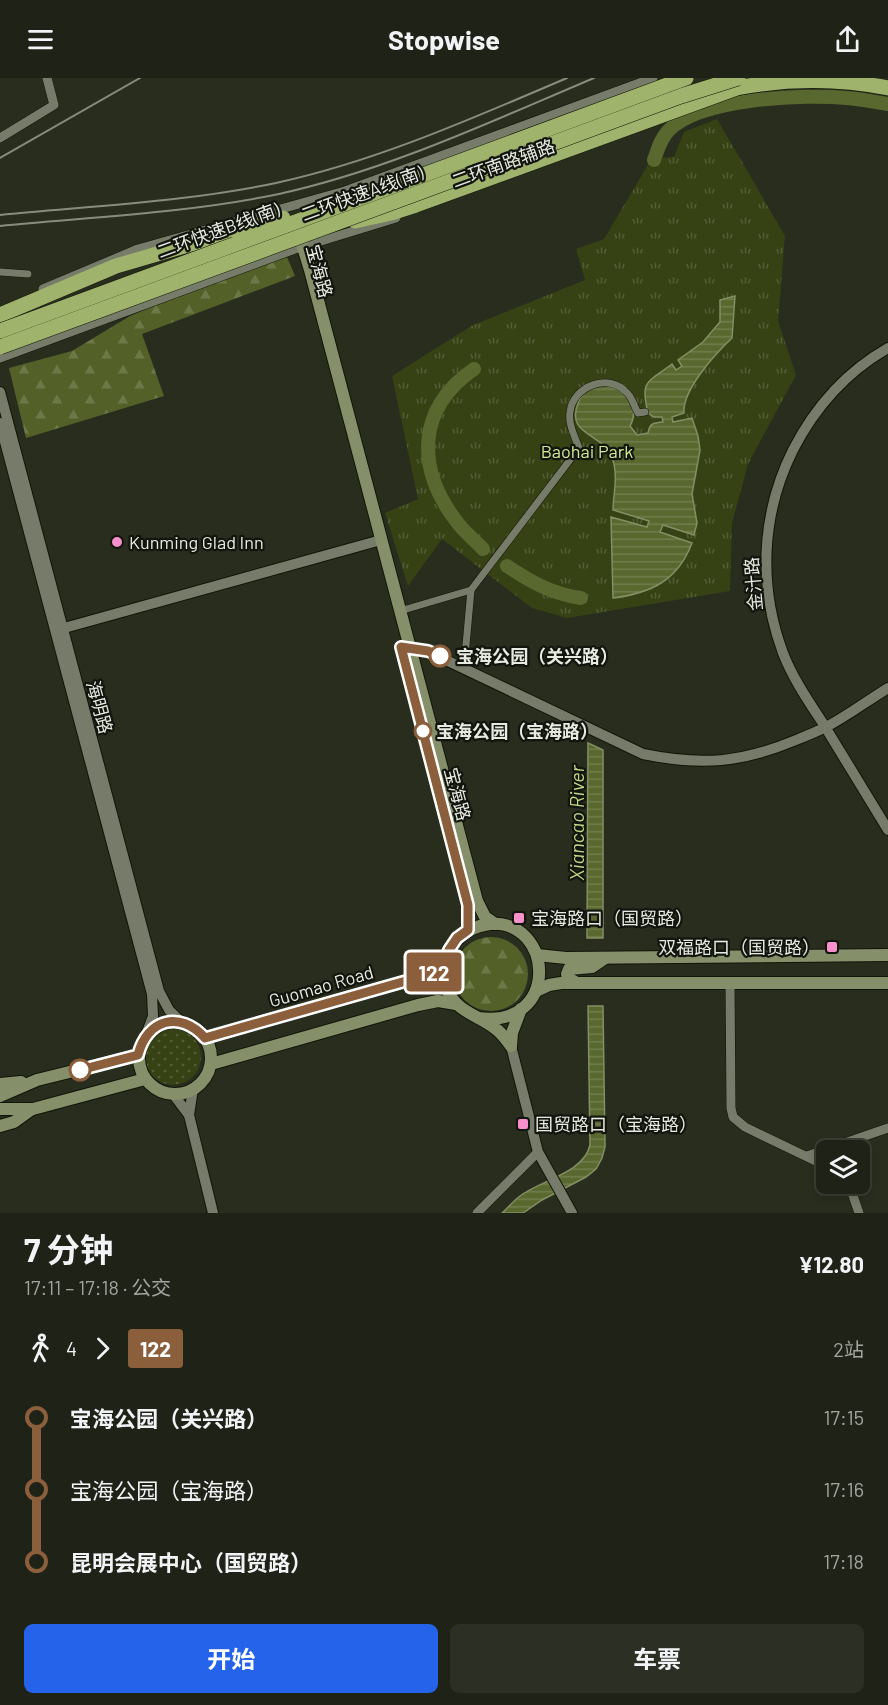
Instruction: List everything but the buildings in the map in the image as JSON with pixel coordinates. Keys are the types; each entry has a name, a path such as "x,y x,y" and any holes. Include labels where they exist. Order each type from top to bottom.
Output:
{"highway":[{"path":"652,85 685,78"},
{"name":"二环快速B线(南)","path":"0,331 685,78"},
{"name":"二环快速A线(南)","path":"0,347 672,99 738,78"},
{"path":"857,78 888,88"},
{"path":"297,239 324,227 416,206 724,92 778,80 826,79 888,88"},
{"path":"638,124 703,89 722,82"},
{"path":"0,315 130,261 384,190"}],"main road":[{"name":"宝海路","path":"297,239 376,541 477,901 486,917 495,924"},
{"name":"宝海路","path":"376,541 400,611 406,647 468,905 468,930"},
{"path":"478,1018 492,1020 505,1018 528,1003 536,991 540,967 537,955 521,933 509,927 495,924 479,925 457,938 444,963 444,978 448,992 456,1004 466,1012 495,1028 511,1046"},
{"path":"537,955 566,958 888,955"},
{"path":"579,983 568,978 567,974 570,969 592,967 605,958"},
{"name":"Guomao Road","path":"205,1038 420,977 434,972 444,963"},
{"path":"536,991 549,985 579,983 888,983"},
{"path":"211,1064 418,1005 438,1001 456,1004"},
{"path":"511,1046 512,1033 521,1009"},
{"path":"164,1022 182,1023 198,1029 205,1038 211,1055 211,1064 207,1074 193,1089 184,1093 162,1092 152,1087 139,1067 138,1055 141,1044 146,1035 164,1022"},
{"path":"0,1084 37,1080 138,1055"},
{"path":"0,1110 33,1109 145,1079"},
{"path":"0,1096 37,1080"},
{"path":"0,1125 14,1122 33,1109"}],"street":[{"path":"0,138 54,105 47,78"},
{"name":"二环南路辅路","path":"0,308 138,249 368,183 652,85"},
{"name":"二环南路辅路","path":"0,358 297,239 406,215 674,116 739,95 768,89 804,86 842,87 888,94"},
{"path":"286,207 297,239"},
{"path":"0,272 28,274"},
{"name":"金汁路","path":"888,348 866,361 844,379 816,412 798,441 786,465 771,508 766,568 769,603 784,655 797,683 888,830"},
{"path":"464,667 471,590 579,448 571,425 570,412 574,400 591,384 599,382 617,385 628,393 638,413 645,412"},
{"name":"海明路","path":"0,392 152,994 153,1016 146,1035"},
{"name":"海明路","path":"0,423 159,991 169,1010 182,1023"},
{"path":"59,630 376,541"},
{"path":"400,611 471,590"},
{"path":"406,647 428,651 464,667 643,754 676,761 735,760 771,750 825,728 888,687"},
{"path":"730,983 733,1117 745,1127 816,1161"},
{"path":"511,1046 538,1152 572,1213"},
{"path":"193,1089 189,1115 213,1213"},
{"path":"173,1094 189,1115"},
{"path":"857,1140 888,1128"},
{"path":"477,1213 538,1152"},
{"path":"807,1156 816,1154"},
{"path":"852,1194 859,1213"}],"green space":[{"name":"Baohai Park","path":"717,119 785,236 778,321 796,375 748,464 732,523 730,591 567,618 532,608 442,539 408,586 385,513 418,499 392,376 473,325 585,280 576,249 604,239 652,158 674,157 684,132"},
{"path":"287,257 295,276 142,334 164,396 26,438 9,368 72,351 130,316 208,282"},
{"path":"484,937 498,937 512,943 522,953 528,967 526,988 512,1005 498,1011 484,1011 470,1005 460,995 454,981 454,967 460,953 470,943"},
{"path":"173,1029 184,1031 193,1037 199,1046 201,1057 199,1068 193,1077 184,1083 173,1085 162,1083 153,1077 147,1068 145,1057 147,1046 153,1037 162,1031"}],"shaded area":[{"path":"735,296 732,338 701,372 688,394 684,413 672,417 673,422 692,418 698,436 700,450 692,494 697,523 694,535 663,525 660,532 692,543 679,566 662,582 640,592 613,598 611,517 647,527 649,521 613,510 616,476 613,462 605,447 578,424 576,412 578,403 585,393 595,387 605,386 616,389 625,395 631,404 634,414 630,426 637,435 648,433 652,424 663,422 662,417 654,417 648,413 645,388 648,383 672,364 676,370 682,366 678,360 703,342 720,322 720,300"},
{"path":"588,743 603,750 603,938 587,938"},
{"path":"588,1006 603,1006 605,1147 602,1158 596,1169 586,1177 542,1200 523,1213 502,1213 520,1196 571,1169 586,1155 590,1145"}],"waterway":[{"path":"654,160 661,141 668,131 683,120 703,111 727,105 805,97 847,98 888,104"},
{"path":"474,369 455,385 441,402 432,421 428,441 429,461 434,481 444,502 460,526 483,549"},
{"path":"507,566 542,586 561,594 581,598"}],"railway":[{"path":"0,158 140,78"},
{"path":"0,215 208,195 314,174 388,151 567,78"},
{"path":"0,226 210,206 320,184 439,143 594,78"}],"bus line":[{"name":"122","path":"80,1070 138,1055 146,1035 164,1022 177,1021 188,1024 198,1029 205,1038 420,977 434,972 444,963 457,938 468,930 470,918 401,647 428,651 440,656"}],"place":[{"name":"Kunming Glad Inn","path":"117,542"},
{"name":"宝海公园（关兴路）","path":"440,656"},
{"name":"宝海公园（宝海路）","path":"423,731"},
{"name":"宝海路口（国贸路）","path":"519,918"},
{"name":"双福路口（国贸路）","path":"832,947"},
{"name":"国贸路口（宝海路）","path":"523,1124"}],"water label":[{"name":"Xiancao River","path":"576,823"}]}
